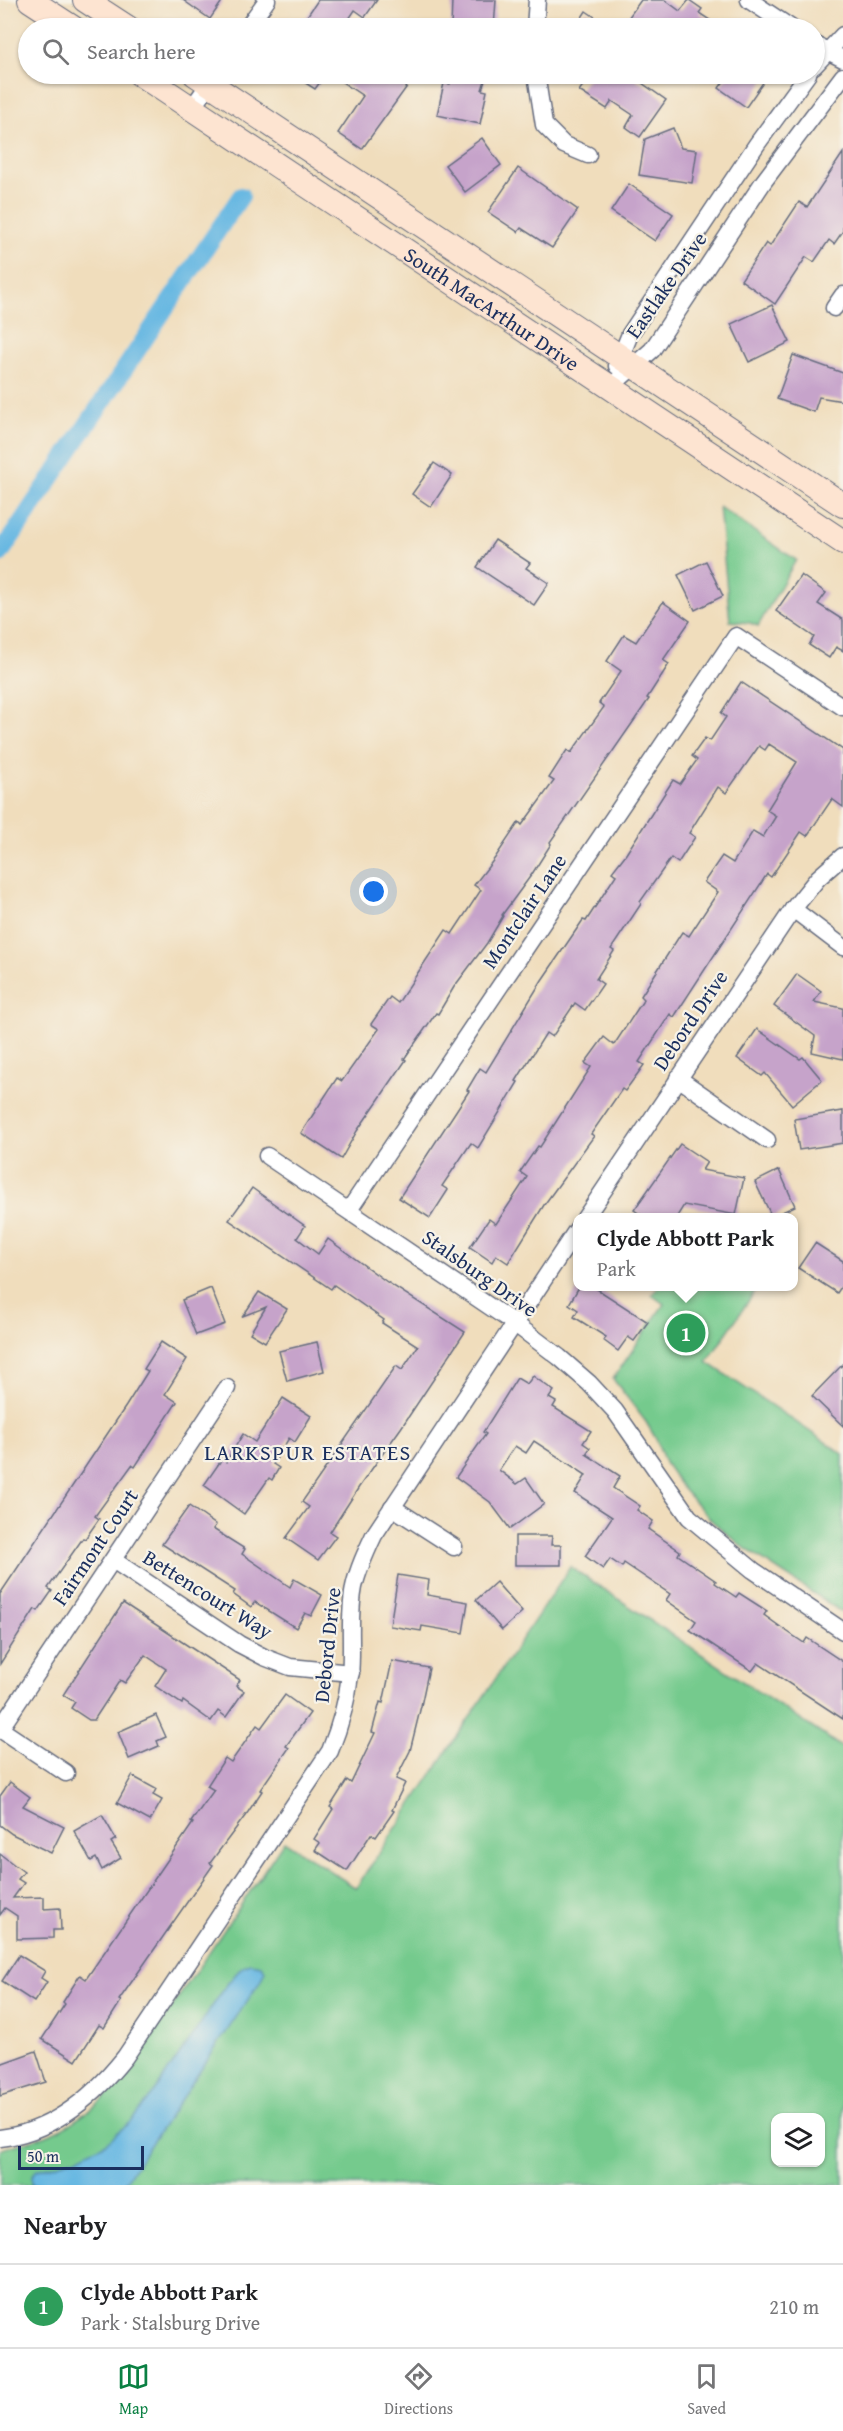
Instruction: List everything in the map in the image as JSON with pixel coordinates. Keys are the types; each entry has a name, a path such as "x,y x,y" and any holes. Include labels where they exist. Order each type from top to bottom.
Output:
{"main road":[{"path":"30,0 58,18"},
{"path":"85,0 113,18"},
{"name":"South MacArthur Drive","path":"155,84 843,542"},
{"name":"South MacArthur Drive","path":"217,84 843,505"}],"street":[{"path":"254,18 267,0"},
{"path":"536,18 537,0"},
{"path":"749,0 776,18"},
{"path":"825,45 843,35"},
{"path":"825,50 843,59"},
{"name":"Eastlake Drive","path":"627,361 652,350 764,181 843,76"},
{"path":"192,108 204,84"},
{"path":"538,84 544,125 564,145 588,155"},
{"name":"Eastlake Drive","path":"610,387 627,361 630,334 801,84"},
{"name":"Montclair Lane","path":"349,1210 736,636 843,707"},
{"name":"Debord Drive","path":"588,1213 793,909 818,878 843,856"},
{"path":"793,909 843,947"},
{"path":"678,1078 767,1140"},
{"name":"Stalsburg Drive","path":"267,1156 514,1323 589,1383 615,1410 689,1517 753,1570 843,1630"},
{"name":"Debord Drive","path":"0,2138 32,2130 65,2114 104,2083 125,2057 330,1751 342,1719 351,1673 351,1612 354,1586 370,1542 573,1235"},
{"name":"Fairmont Court","path":"0,1729 227,1388"},
{"path":"392,1506 454,1547"},
{"name":"Bettencourt Way","path":"113,1560 239,1644 264,1657 290,1667 351,1673"},
{"path":"0,1729 66,1773"}],"green space":[{"path":"719,507 796,560 758,626 730,621"},
{"path":"655,1291 755,1291 707,1362 843,1454 843,1613 743,1547 713,1522 684,1490 665,1463 656,1439 646,1422 613,1379 664,1304 652,1295"},
{"path":"570,1567 843,1748 843,2185 0,2185 0,2150 60,2129 82,2116 102,2100 128,2072 284,1841 356,1888"}],"water":[{"path":"250,1963 261,1965 265,1970 260,1982 123,2185 32,2185 32,2176 37,2170 77,2158 106,2143 131,2121 153,2094 228,1983 242,1967"}],"building":[{"path":"183,0 223,0 209,18"},
{"path":"318,0 377,0 365,17 355,10 350,18 306,18"},
{"path":"452,0 496,0 495,18 451,18"},
{"path":"641,0 665,0 680,11 689,0 702,9 699,13 707,18 628,18"},
{"path":"586,11 596,18 581,18"},
{"path":"307,84 319,84 315,89"},
{"path":"345,84 409,84 362,149 338,133 363,96"},
{"path":"444,84 484,84 482,90 487,91 480,124 437,115"},
{"path":"584,84 643,84 666,100 640,137 626,127 633,115 612,101 607,109 579,91"},
{"path":"722,84 762,84 746,107 719,88"},
{"path":"673,128 681,148 697,150 692,183 639,175 645,139"},
{"path":"482,138 501,165 465,192 445,165"},
{"path":"843,153 843,231 834,244 829,240 814,262 806,257 775,304 741,280 766,243 770,246 799,202 807,207"},
{"path":"518,168 578,210 552,248 521,228 518,232 488,212"},
{"path":"629,184 673,214 655,241 611,211"},
{"path":"772,305 790,342 749,362 731,324"},
{"path":"793,355 843,373 843,401 819,397 814,412 777,399"},
{"path":"434,463 452,475 431,507 412,494"},
{"path":"495,540 530,563 526,568 549,583 534,605 477,567"},
{"path":"706,561 723,596 695,610 678,575"},
{"path":"801,575 826,593 818,604 843,620 843,651 836,647 829,658 809,645 814,637 776,611"},
{"path":"663,602 690,621 663,660 669,664 647,698 649,699 550,842 551,844 532,874 502,915 487,943 404,1059 406,1060 357,1131 341,1159 301,1133 337,1078 342,1081 379,1029 371,1024 390,997 398,1003 446,930 452,934 481,890 474,885 519,822 522,825 554,781 549,778 567,750 571,753 604,707 599,703 621,671 607,661 624,635 636,642"},
{"path":"741,682 843,750 843,807 832,799 807,836 801,832 771,877 767,874 674,1017 670,1014 639,1062 644,1065 625,1091 622,1089 591,1134 594,1136 544,1205 508,1263 496,1255 492,1262 470,1247 489,1219 496,1224 527,1177 520,1172 538,1146 540,1147 591,1067 585,1063 604,1037 614,1045 644,999 641,996 682,932 689,936 718,892 704,882 722,856 733,863 753,831 763,837 776,816 767,810 797,762 769,744 765,750 759,746 726,793 718,787 689,833 695,837 678,863 671,858 611,949 614,951 596,979 603,984 585,1010 575,1003 552,1037 546,1033 478,1148 471,1143 442,1186 448,1190 430,1218 399,1198 469,1091 467,1090 480,1068 486,1072 542,980 583,920 586,921 616,875 612,872 673,780 680,784 697,760 692,756 705,738 710,741 726,717 721,713"},
{"path":"797,974 821,991 814,1002 843,1008 843,1059 812,1052 815,1036 774,1006"},
{"path":"757,1029 800,1059 803,1057 822,1080 792,1105 765,1073 762,1076 737,1058"},
{"path":"843,1111 843,1143 799,1150 794,1119"},
{"path":"680,1144 707,1162 702,1170 744,1178 736,1213 684,1205 679,1213 638,1213 634,1210"},
{"path":"779,1170 795,1206 780,1213 770,1213 755,1182"},
{"path":"252,1188 305,1226 297,1238 318,1254 328,1239 387,1282 465,1332 359,1487 330,1532 336,1536 318,1560 286,1538 309,1507 302,1502 396,1366 402,1370 418,1346 382,1323 384,1320 334,1285 331,1289 229,1220"},
{"path":"815,1243 843,1261 843,1284 837,1293 798,1268"},
{"path":"211,1288 225,1324 196,1335 182,1300"},
{"path":"577,1291 600,1291 648,1322 634,1341 628,1337 618,1351 603,1340 606,1337 574,1317 578,1310 569,1304"},
{"path":"259,1292 287,1309 265,1342 250,1333 266,1307 243,1316"},
{"path":"161,1342 187,1359 165,1394 177,1402 135,1467 132,1465 95,1516 99,1519 48,1588 52,1591 38,1611 35,1609 0,1664 0,1594 126,1406 148,1371 144,1369"},
{"path":"317,1342 324,1371 287,1381 279,1351"},
{"path":"843,1364 843,1426 812,1396"},
{"path":"533,1376 554,1391 549,1398 556,1402 553,1407 591,1431 583,1443 590,1448 586,1454 620,1476 613,1488 640,1506 637,1510 653,1521 648,1529 680,1551 678,1555 716,1581 715,1583 736,1597 739,1593 767,1611 764,1615 804,1643 807,1638 843,1662 843,1719 758,1663 752,1671 690,1630 696,1621 666,1600 670,1594 624,1563 622,1567 610,1559 603,1569 585,1556 612,1517 575,1493 586,1475 534,1441 526,1453 515,1446 499,1470 517,1484 526,1478 544,1504 510,1529 490,1502 456,1477 486,1434 483,1432 517,1378 527,1384"},
{"path":"283,1398 311,1416 295,1442 289,1438 273,1464 279,1468 272,1480 269,1478 244,1514 204,1485 222,1459 226,1462 243,1434 255,1442"},
{"path":"189,1506 216,1525 213,1529 245,1549 242,1554 290,1587 294,1579 322,1595 311,1616 305,1613 296,1628 255,1602 251,1607 233,1594 235,1591 162,1544"},
{"path":"515,1536 552,1536 551,1545 561,1545 561,1565 515,1565"},
{"path":"398,1575 429,1580 427,1595 468,1602 463,1633 422,1626 421,1631 390,1626"},
{"path":"496,1582 522,1612 502,1630 476,1600"},
{"path":"123,1603 240,1680 236,1686 244,1691 226,1717 218,1711 211,1721 183,1701 182,1704 155,1686 166,1669 145,1655 125,1683 120,1680 94,1720 89,1720 71,1708 75,1702 63,1695"},
{"path":"392,1661 429,1668 410,1751 396,1779 405,1783 392,1810 394,1811 376,1837 371,1834 347,1871 315,1850 320,1843 314,1839 333,1809 330,1807 347,1780 351,1783 375,1733 372,1732 380,1702 383,1703"},
{"path":"285,1695 310,1713 286,1746 289,1748 248,1812 210,1863 213,1865 119,2000 121,2001 104,2028 99,2025 76,2061 42,2039 65,2004 63,2002 80,1975 86,1979 193,1823 191,1822 214,1790 207,1786 225,1758 231,1762 257,1725 261,1728"},
{"path":"156,1715 166,1737 157,1741 159,1746 129,1759 118,1732"},
{"path":"132,1776 156,1789 153,1795 162,1800 150,1821 117,1803"},
{"path":"10,1782 30,1797 23,1806 64,1827 51,1853 12,1834 0,1825 0,1796"},
{"path":"102,1815 116,1839 111,1842 121,1858 102,1870 96,1858 91,1861 74,1831"},
{"path":"0,1854 24,1872 18,1879 24,1883 13,1898 44,1897 44,1909 60,1908 61,1930 53,1930 53,1938 17,1939 17,1916 5,1908 0,1915"},
{"path":"19,1955 45,1971 41,1978 47,1982 34,2002 2,1981"},
{"path":"36,2051 46,2082 0,2096 0,2064"}],"waterway":[{"path":"0,554 241,196"}],"place":[{"name":"Clyde Abbott Park","path":"686,1333"}],"district":[{"name":"LARKSPUR ESTATES","path":"308,1452"}]}
